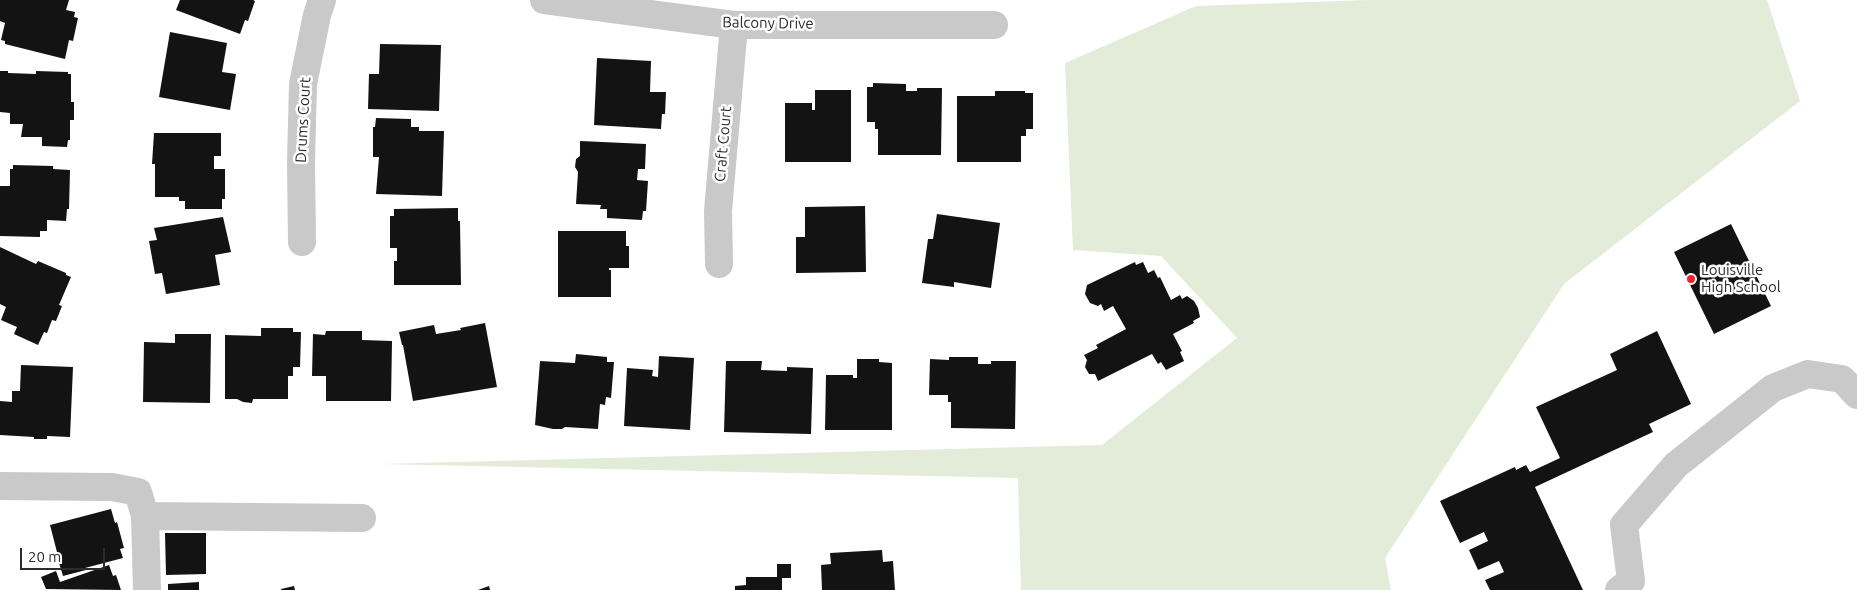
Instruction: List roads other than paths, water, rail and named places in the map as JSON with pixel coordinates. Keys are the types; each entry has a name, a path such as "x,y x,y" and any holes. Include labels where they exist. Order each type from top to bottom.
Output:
{"street":[{"name":"Drums Court","path":"302,242 301,162 304,84 317,15 322,0"},
{"name":"Balcony Drive","path":"544,0 734,25 994,25"},
{"name":"Craft Court","path":"719,264 718,211 734,25"},
{"path":"1619,590 1631,581 1624,525 1676,465 1773,388 1800,377 1808,374 1842,379 1857,395"},
{"path":"0,486 112,487 138,492 145,516 147,590"},
{"path":"145,516 362,518"}],"place":[{"name":"Louisville High School","path":"1691,279"}]}
